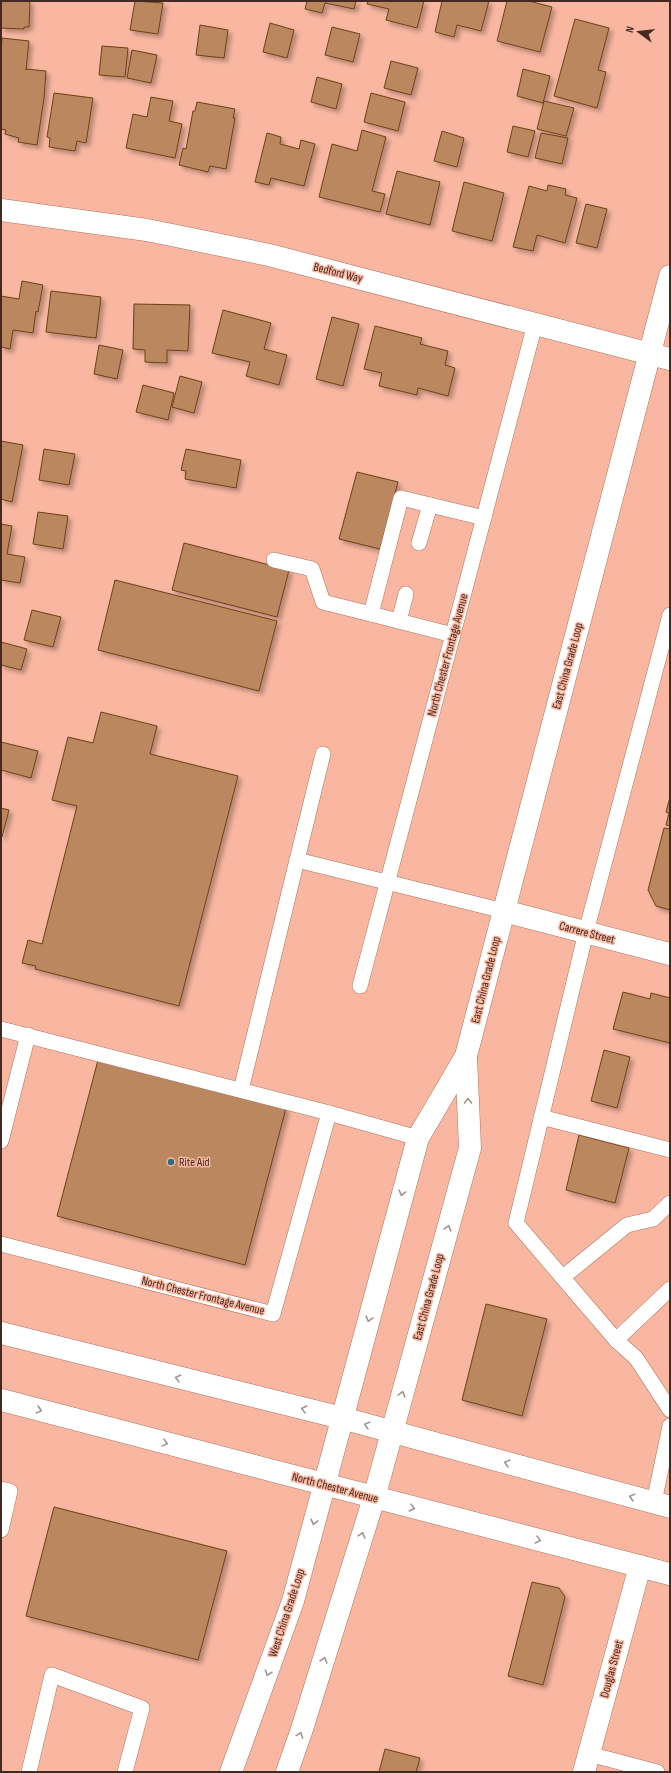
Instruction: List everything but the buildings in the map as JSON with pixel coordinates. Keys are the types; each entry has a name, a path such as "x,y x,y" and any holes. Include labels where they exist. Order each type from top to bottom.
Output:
{"main road":[{"name":"Bedford Way","path":"1,210 147,230 269,255 660,356"},
{"name":"East China Grade Loop","path":"333,1451 418,1138 466,1056 504,911 660,356 670,276"},
{"name":"Carrere Street","path":"504,911 670,954"},
{"name":"East China Grade Loop","path":"374,1498 470,1148 466,1056"},
{"path":"1,1333 342,1418 662,1505"},
{"path":"1,1343 49,1346"},
{"name":"North Chester Avenue","path":"1,1400 670,1574"},
{"name":"West China Grade Loop","path":"231,1772 293,1601 333,1451"},
{"path":"287,1772 302,1729 374,1498"},
{"name":"Douglas Street","path":"586,1763 640,1566"}],"lane":[{"name":"North Chester Frontage Avenue","path":"360,986 535,324"},
{"path":"370,614 401,498 484,518"},
{"path":"419,543 430,504"},
{"path":"274,560 312,569 323,602 453,635"},
{"path":"399,621 406,594"},
{"path":"670,615 586,932 516,1223 616,1340 636,1358 670,1410"},
{"path":"241,1090 323,754"},
{"path":"297,860 387,884 504,911"},
{"path":"1,1029 329,1113 418,1138"},
{"path":"1,1141 5,1104 28,1035"},
{"name":"North Chester Frontage Avenue","path":"1,1244 273,1314 329,1113"},
{"path":"541,1117 670,1150"},
{"path":"563,1277 627,1225 653,1219 670,1203"},
{"path":"616,1340 670,1289"},
{"path":"662,1505 670,1431"},
{"path":"1,1489 10,1491 1,1530"},
{"path":"29,1772 52,1675 142,1708 125,1772"},
{"path":"586,1763 657,1772"}],"place":[{"name":"Rite Aid","path":"171,1162"}]}
